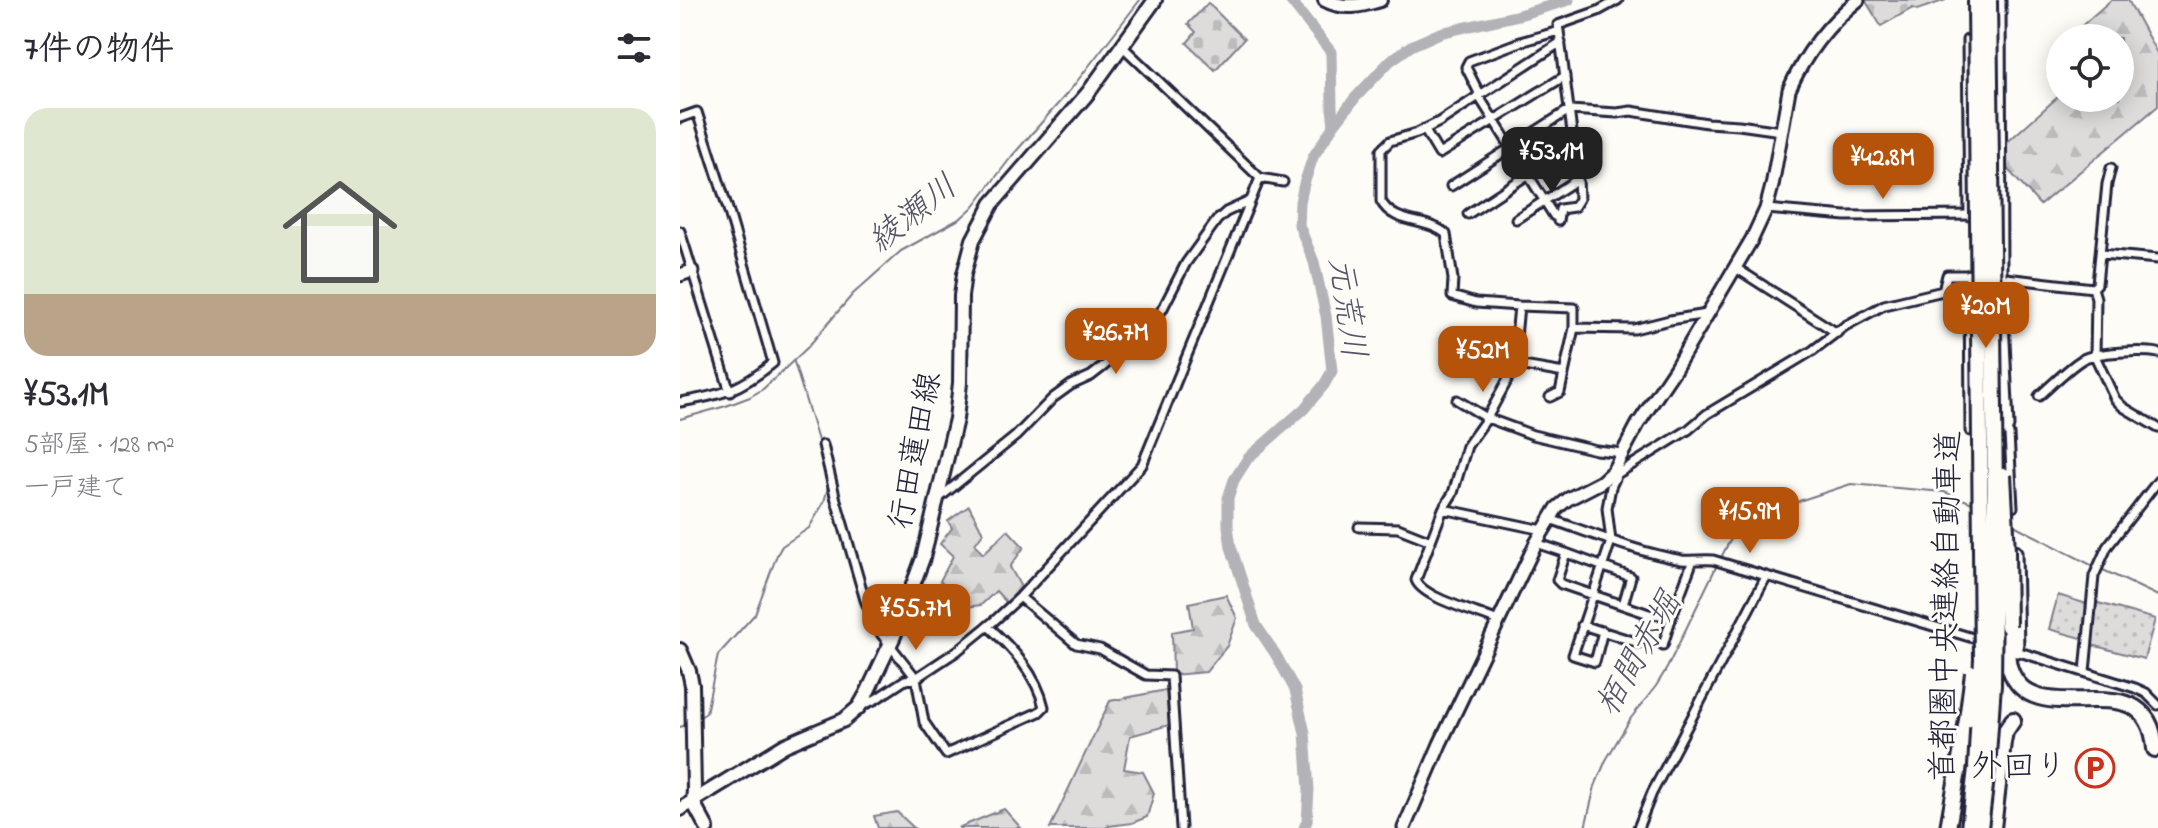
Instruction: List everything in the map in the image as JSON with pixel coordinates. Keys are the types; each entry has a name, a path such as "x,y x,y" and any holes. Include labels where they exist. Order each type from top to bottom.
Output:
{"highway":[{"name":"首都圏中央連絡自動車道","path":"1969,828 1981,694 1976,0"},
{"name":"首都圏中央連絡自動車道","path":"1980,828 1993,684 1995,492 1989,0"},
{"path":"1993,371 2006,509 2010,671 2027,691 2045,700 2126,703 2147,721 2155,749"},
{"path":"1948,828 1967,720 1977,629 1982,523"},
{"path":"1994,824 2003,742 2013,720"}],"main road":[{"name":"行田蓮田線","path":"859,707 890,644 923,558 956,419 960,383 961,296 973,240 992,204 1088,93 1155,0"},
{"path":"1325,0 1346,7 1380,0"},
{"path":"680,650 692,685 693,802 707,828"},
{"path":"680,809 785,745 844,720 859,707"}],"street":[{"path":"1559,31 1469,61 1466,67 1493,120 1556,218 1560,209 1574,207 1579,199 1578,179 1561,42 1558,25 1598,11 1618,0"},
{"path":"1603,631 1595,662 1573,655 1611,541 1607,508 1615,472 1638,424 1736,268 1766,209 1789,90 1801,66 1832,24 1858,0"},
{"path":"1999,0 2000,277 2005,430"},
{"path":"1969,216 1967,40 1999,37"},
{"path":"1550,397 1560,392 1574,328 1574,308 1476,303 1454,297 1451,294 1453,279 1446,234 1434,226 1392,213 1383,205 1381,150 1390,141 1439,122 1561,42"},
{"path":"1122,46 1260,178 1283,182"},
{"path":"1424,129 1439,154 1565,76"},
{"path":"1451,186 1569,110 1631,111 1781,131"},
{"path":"680,118 697,112 773,363 730,392 680,402"},
{"path":"1468,214 1573,145"},
{"path":"2093,288 2097,284 2111,168"},
{"path":"859,707 905,680 916,678 988,626 1020,597 1142,465 1260,178"},
{"path":"1516,219 1578,179"},
{"path":"937,500 1016,436 1053,398 1091,376 1148,326 1162,310 1186,263 1217,220 1226,212 1250,201"},
{"path":"1766,209 1846,216 2000,214"},
{"path":"680,231 686,273 730,392"},
{"path":"2101,254 2158,259"},
{"path":"1736,268 1837,333"},
{"path":"1404,828 1440,744 1536,543 1562,504 1688,430 1707,414 1812,351 1845,326 1884,305 1943,291 1947,275 1969,274 2093,288"},
{"path":"1969,274 1970,431 2005,430 2009,434 2013,507"},
{"path":"2093,288 2096,298 2095,356 2115,399 2158,428"},
{"path":"1498,621 1446,602 1418,587 1416,580 1443,509 1453,493 1467,446 1500,397 1512,364 1519,306"},
{"path":"1574,328 1634,329 1707,314"},
{"path":"2039,396 2082,359 2148,351 2158,353"},
{"path":"1512,364 1564,373"},
{"path":"1457,400 1487,418 1533,435 1623,453"},
{"path":"823,445 865,600 882,635 916,678 924,722 946,754 1044,707 1041,691 1010,647 988,626"},
{"path":"2085,672 2094,576 2107,547 2158,481"},
{"path":"1443,509 1543,530"},
{"path":"1550,519 1611,541 1685,560 1724,563 2004,648"},
{"path":"1359,527 1398,528 1431,541"},
{"path":"1536,543 1631,577 1623,605"},
{"path":"2015,552 2015,651 2135,688 2146,693 2158,705"},
{"path":"1566,553 1558,582 1649,614 1672,616"},
{"path":"1663,645 1693,560"},
{"path":"1638,828 1652,793 1766,577"},
{"path":"1020,597 1076,644 1100,649 1146,675 1171,676 1181,828"},
{"path":"1582,625 1639,643 1649,614"}],"green space":[{"path":"1865,0 1946,0 1917,10 1913,8 1881,26"},
{"path":"2111,0 2128,0 2158,55 2158,106 2040,205 1994,154 2046,108 2046,112 2134,112 2134,24 2084,24"},
{"path":"1208,3 1244,39 1215,70 1187,43 1196,32 1188,24"},
{"path":"969,506 983,533 975,544 983,554 1008,530 1024,547 1010,567 1021,587 1007,603 996,591 981,605 966,607 940,581 953,556 940,544 952,528 948,521"},
{"path":"1226,595 1237,618 1227,646 1206,672 1173,675 1172,632 1193,628 1189,603"},
{"path":"2058,595 2087,604 2085,639 2049,629"},
{"path":"2095,602 2155,619 2144,659 2092,645"},
{"path":"1166,690 1169,725 1130,736 1124,769 1143,772 1154,793 1147,817 1108,828 1050,828 1110,701"},
{"path":"1004,809 1021,828 958,828"},
{"path":"897,812 914,828 878,828 874,816"}],"waterway":[{"name":"綾瀬川","path":"680,419 726,406 763,389 807,348 853,294 901,251 961,218 1071,89 1140,0"},
{"path":"1290,0 1331,52 1334,125"},
{"name":"元荒川","path":"1304,828 1309,790 1305,733 1295,690 1256,625 1231,547 1228,526 1228,498 1234,480 1248,458 1304,409 1332,371 1326,316 1314,262 1299,225 1304,184 1313,157 1334,125 1390,61 1411,46 1440,33 1569,0"},
{"path":"794,362 819,444"},
{"path":"697,719 706,713 718,655 755,614 782,546 809,528 824,502 828,487 822,458"},
{"name":"栢間赤堀","path":"1721,558 1728,544 1745,525 1802,500 1851,484 1944,492 1975,504"},
{"name":"栢間赤堀","path":"2012,524 2095,567"},
{"name":"栢間赤堀","path":"1585,828 1595,786 1606,760 1667,668 1718,563"},
{"name":"栢間赤堀","path":"2101,569 2158,596"},
{"path":"680,727 688,724"}],"place":[{"name":"外回り","path":"2095,768"}]}
